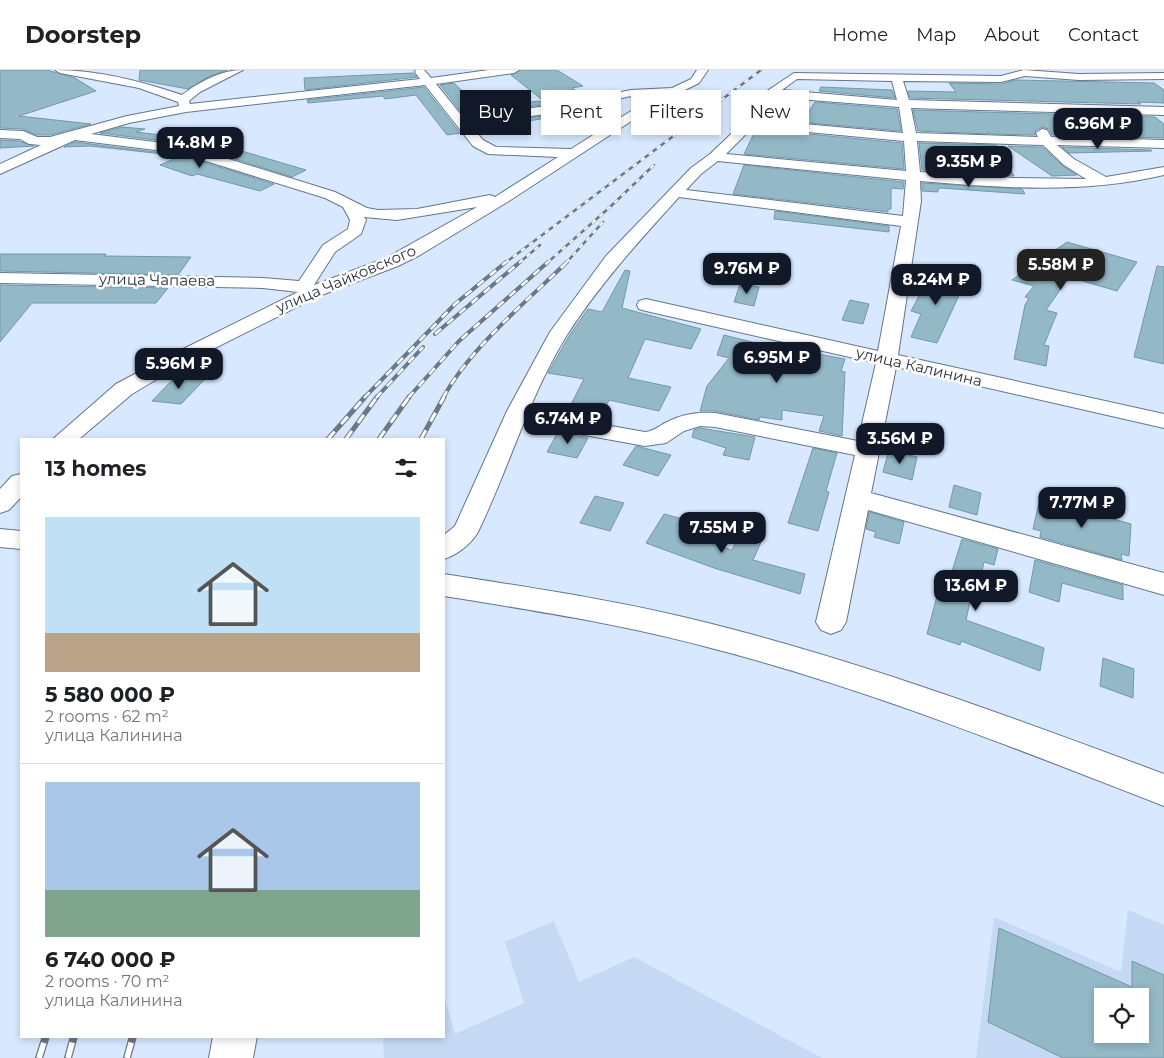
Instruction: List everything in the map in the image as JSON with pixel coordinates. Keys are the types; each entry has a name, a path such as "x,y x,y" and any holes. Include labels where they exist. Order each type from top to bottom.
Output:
{"street":[{"path":"60,70 142,85 185,104"},
{"path":"185,104 196,90 238,70"},
{"path":"418,70 478,143 493,151 575,153"},
{"path":"0,134 23,135 34,141 55,141 120,119 185,104 429,82 514,70"},
{"name":"улица Чайковского","path":"679,90 695,81 703,70"},
{"path":"774,90 794,76 896,76 1001,80 1025,73 1079,77 1164,76"},
{"path":"831,622 887,360 913,202 913,176 906,104 896,76"},
{"path":"1001,80 1038,125 1046,140 1070,163 1086,174 1105,182 1164,171"},
{"path":"459,120 557,109 631,93"},
{"path":"809,96 906,104 1164,111"},
{"name":"улица Чайковского","path":"65,438 124,389 308,290 392,262 504,198 631,116"},
{"path":"809,128 908,137 1164,144"},
{"path":"445,548 465,532 479,504 518,411 557,336 612,260 696,171 715,157 737,135"},
{"path":"0,170 72,136 182,149 314,190 349,204 356,211 390,216"},
{"path":"17,162 22,152 34,141"},
{"path":"715,157 913,176 1010,183 1164,182"},
{"path":"684,194 909,222"},
{"path":"308,290 329,249 356,231 390,216 504,198"},
{"path":"349,204 358,220 356,231"},
{"name":"улица Чапаева","path":"0,278 197,280 308,290"},
{"name":"улица Калинина","path":"646,305 1164,421"},
{"path":"537,420 645,438 658,438 687,421 715,420 867,450"},
{"path":"1,502 20,483"},
{"path":"858,498 1164,584"},
{"path":"0,538 20,540"},
{"path":"445,585 541,600 642,619 765,651 899,692 1164,790"},
{"path":"231,1058 235,1038"}],"shaded area":[{"path":"1128,910 1164,925 1164,1058 976,1058 994,917 1121,972"},
{"path":"554,921 579,982 634,957 822,1058 384,1058 383,1038 445,1038 445,999 455,1034 524,1003 505,942"}],"building":[{"path":"0,70 47,70 75,78 96,91 19,116 91,124 50,135 37,135 23,129 0,128"},
{"path":"140,70 227,70 210,76 188,89 139,80"},
{"path":"521,70 557,70 583,86 572,88 575,90 541,90 541,99 511,75"},
{"path":"413,73 417,77 305,90 304,78"},
{"path":"1015,80 1154,83 1164,90 1164,103 910,98 908,91 956,92 949,83 1001,84"},
{"path":"454,83 461,90 460,110 440,85"},
{"path":"424,87 460,133 447,135 416,95 385,99 383,96 308,103 307,100"},
{"path":"821,87 892,90 895,98 819,91"},
{"path":"540,101 541,105 531,106 531,102"},
{"path":"815,102 897,109 901,131 809,123 809,111"},
{"path":"913,110 1155,117 1164,124 1164,138 1052,135 1049,129 1042,127 1035,131 1035,135 918,131"},
{"path":"541,116 541,119 531,121 531,117"},
{"path":"122,127 145,129 136,132 236,144 235,149 306,170 292,177 187,144 100,133"},
{"path":"809,134 902,143 904,169 744,154 753,135"},
{"path":"0,140 19,141 34,146 0,148"},
{"path":"75,142 180,155 274,184 260,191 197,174 192,176 160,165 181,156 90,146 64,147"},
{"path":"919,143 996,145 1014,176 922,170"},
{"path":"1008,146 1042,147 1063,166 1077,175 1052,176"},
{"path":"1062,147 1151,150 1152,151 1069,153"},
{"path":"744,165 904,182 903,189 891,188 891,209 888,209 888,212 733,194"},
{"path":"922,183 1022,189 1025,194 941,188 938,189 938,192 922,191"},
{"path":"775,211 889,226 889,232 774,219"},
{"path":"1067,242 1137,262 1117,291 1069,277 1046,310 1057,313 1044,345 1049,346 1046,366 1014,359 1025,305 1029,298 1025,297 1034,286 1012,280"},
{"path":"0,254 106,254 104,256 191,257 178,275 0,271"},
{"path":"1157,266 1164,267 1164,364 1134,357"},
{"path":"625,270 630,271 622,308 701,329 691,349 645,339 628,378 671,387 659,411 609,400 599,422 565,416 584,379 548,373 569,336 588,309 602,312"},
{"path":"931,274 967,278 937,343 911,337 921,314 911,311"},
{"path":"740,284 759,287 754,306 734,302"},
{"path":"0,285 168,288 156,303 32,303 0,342"},
{"path":"850,300 869,304 863,324 842,320"},
{"path":"724,335 779,349 780,347 845,359 841,371 845,372 842,436 819,431 824,416 782,410 782,420 760,417 759,420 715,411 700,411 707,386 729,358 717,355"},
{"path":"177,375 205,379 181,404 152,401"},
{"path":"700,428 755,437 749,460 723,455 726,448 692,437 694,430"},
{"path":"558,432 588,438 577,458 547,452"},
{"path":"636,446 671,455 658,476 623,465"},
{"path":"813,448 837,453 826,491 829,492 818,531 788,523"},
{"path":"889,450 917,457 912,480 883,472"},
{"path":"954,485 981,493 977,515 949,507"},
{"path":"1041,494 1068,502 1068,506 1131,524 1129,556 1121,554 1122,560 1040,537 1041,531 1033,529"},
{"path":"595,496 624,503 610,531 580,523"},
{"path":"869,512 904,522 899,544 874,537 876,532 866,529"},
{"path":"664,514 698,523 690,537 732,550 739,534 762,540 753,560 805,574 800,594 714,568 646,543"},
{"path":"962,539 998,549 994,565 984,562 982,571 977,570 966,620 1044,648 1040,671 961,641 960,645 927,634 938,592 945,594"},
{"path":"1035,560 1123,585 1123,600 1062,583 1059,602 1029,592"},
{"path":"1103,658 1134,669 1133,698 1100,686"},
{"path":"999,928 1132,987 1132,961 1164,975 1164,1058 1063,1058 988,1022"}],"railway":[{"path":"505,263 761,70"},
{"path":"547,263 654,165"},
{"path":"566,263 603,222"},
{"path":"519,263 540,245"},
{"path":"364,398 455,304 506,262"},
{"path":"435,334 520,262"},
{"path":"408,398 459,341 548,262"},
{"path":"443,398 454,379 483,344 566,263"},
{"path":"376,398 423,347"},
{"path":"329,438 365,397"},
{"path":"347,438 377,397"},
{"path":"380,438 409,397"},
{"path":"422,438 444,397"},
{"path":"39,1058 45,1038"},
{"path":"68,1058 73,1038"},
{"path":"127,1058 132,1038"}]}
